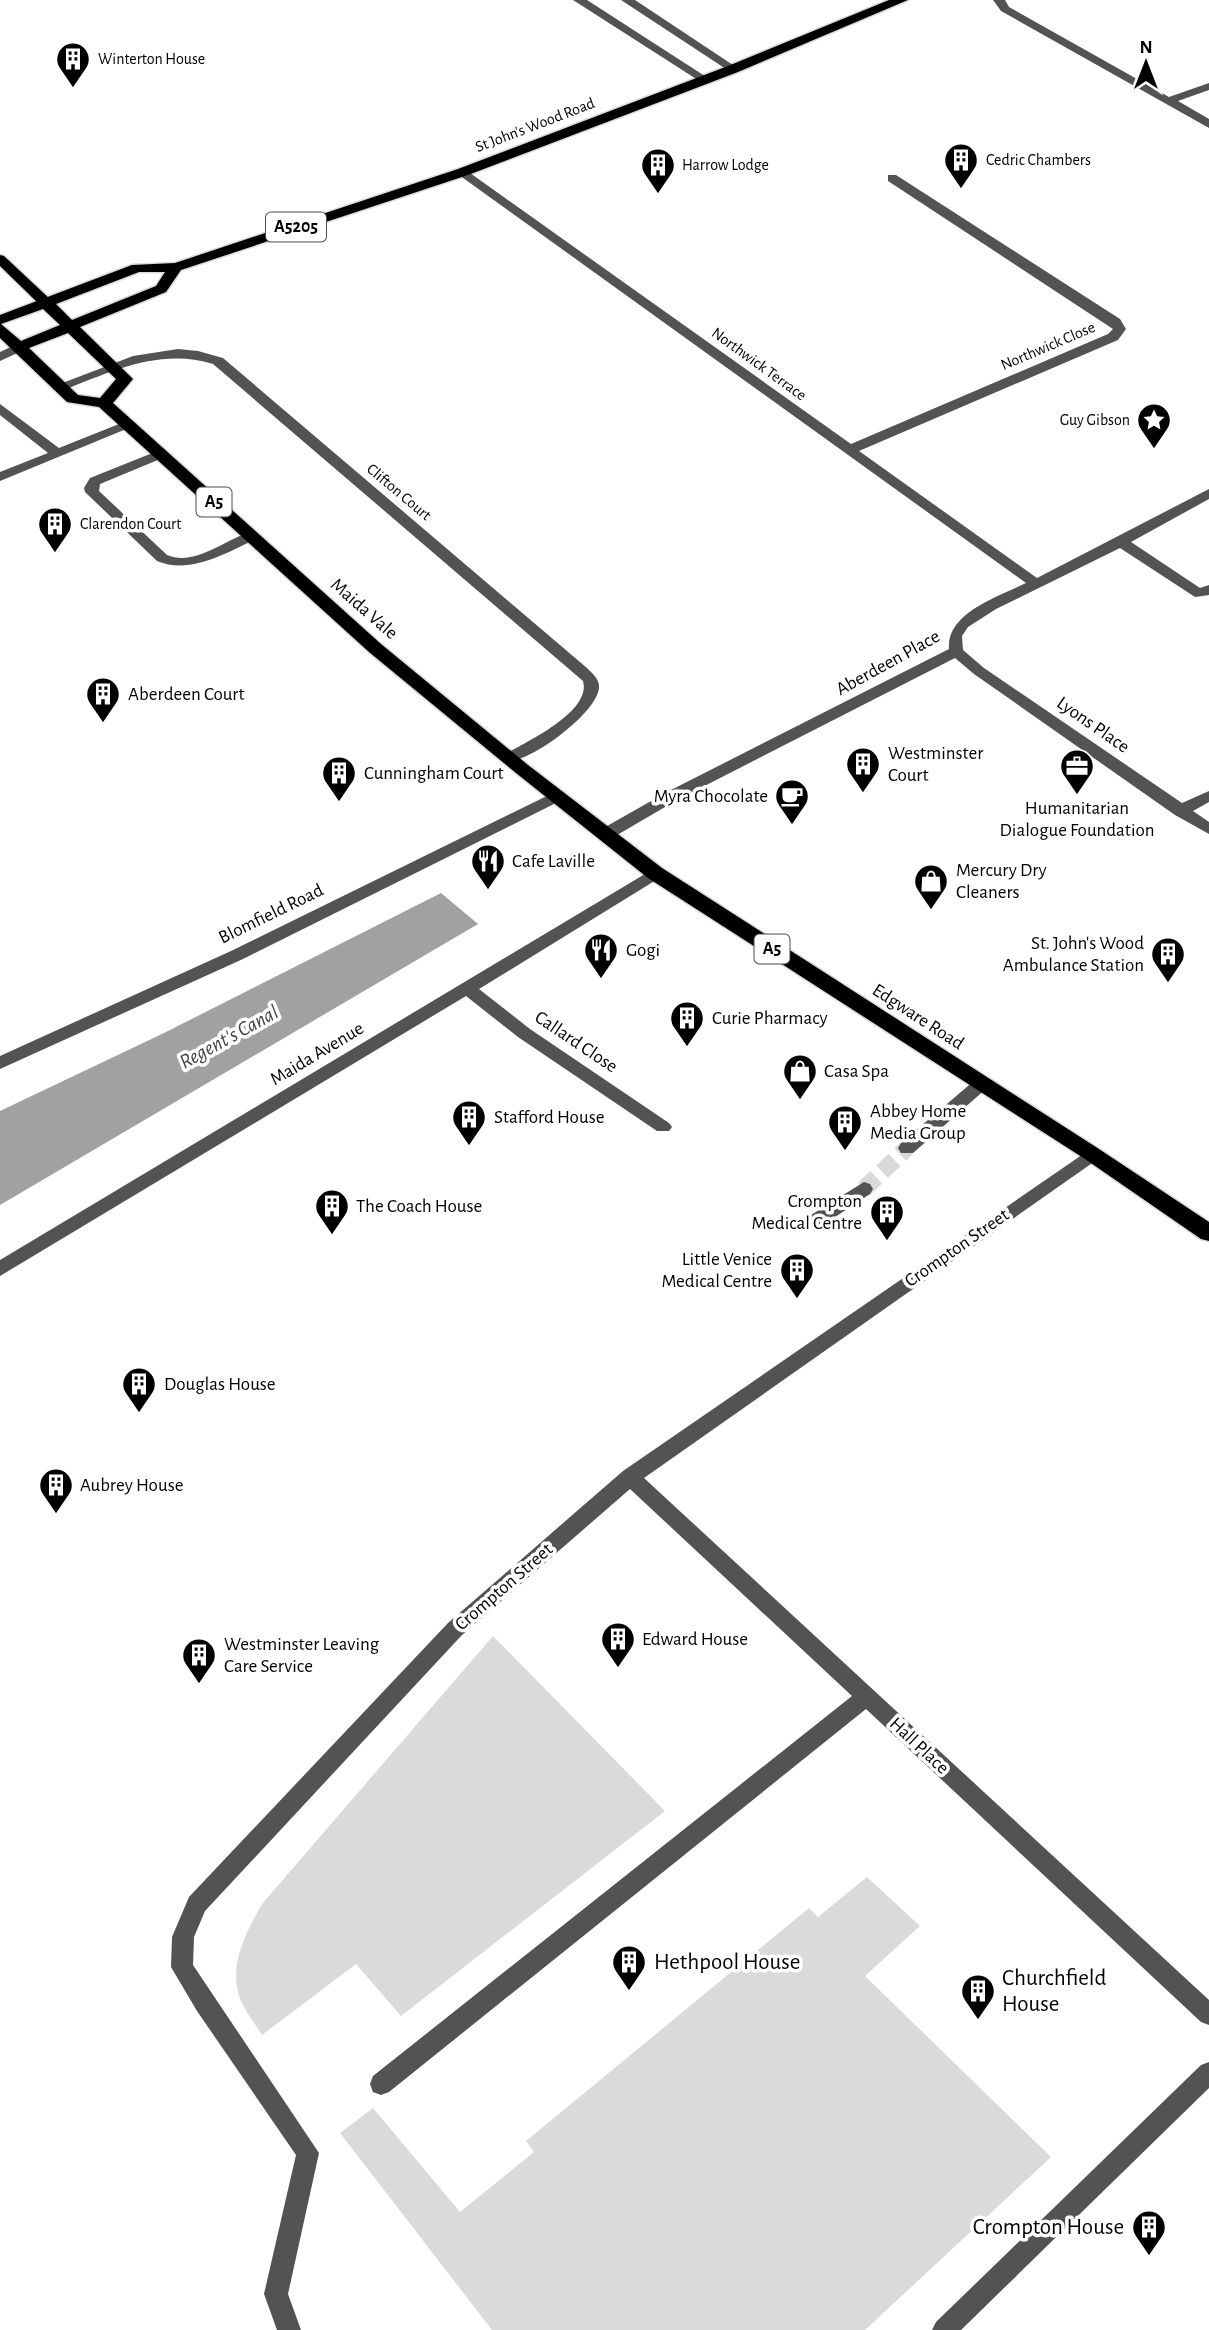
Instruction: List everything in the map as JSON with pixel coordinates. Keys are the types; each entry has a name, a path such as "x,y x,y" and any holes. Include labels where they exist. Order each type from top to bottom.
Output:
{"highway":[{"name":"St John's Wood Road","path":"0,320 137,268 176,267 463,172 705,80 901,0"},
{"name":"St John's Wood Road","path":"19,347 161,289 176,267"},
{"path":"0,329 73,399 104,403 125,379 46,303"},
{"name":"Maida Vale","path":"104,403 375,648 606,834"},
{"name":"Edgware Road","path":"606,834 655,873 1092,1154 1209,1233"}],"main road":[{"path":"0,259 46,303"}],"street":[{"path":"579,0 705,80"},
{"path":"627,0 733,69"},
{"path":"999,0 1005,9 1209,124"},
{"path":"1168,101 1209,86"},
{"name":"Northwick Terrace","path":"463,172 1036,584"},
{"name":"Northwick Close","path":"849,450 1113,337 1121,329 1115,322 892,178"},
{"path":"0,357 19,347"},
{"name":"Clifton Court","path":"59,387 161,354 203,355 218,361 582,671 591,682 592,691 580,710 554,731 509,758"},
{"path":"0,408 58,454"},
{"path":"0,477 128,425"},
{"path":"160,454 94,481 92,492 162,558 172,564 184,564 251,536"},
{"name":"Aberdeen Place","path":"606,834 672,796 956,651 955,636 963,624 1209,493"},
{"path":"1121,542 1200,594 1209,589"},
{"name":"Lyons Place","path":"956,651 979,671 1209,829"},
{"name":"Blomfield Road","path":"0,1063 237,955 557,796"},
{"path":"1180,811 1209,796"},
{"name":"Maida Avenue","path":"0,1269 655,873"},
{"name":"Callard Close","path":"467,988 524,1033 663,1127"},
{"path":"907,1148 981,1084"},
{"name":"Crompton Street","path":"289,2330 276,2294 308,2152 182,1967 183,1937 197,1904 455,1629 630,1477 1092,1154"},
{"path":"817,1220 864,1189"},
{"name":"Hall Place","path":"630,1477 1209,2015"},
{"path":"381,2084 866,1697"},
{"path":"944,2330 1209,2073"}],"shaded area":[{"path":"493,1636 665,1811 401,2016 356,1964 262,2035 242,2003 236,1969 242,1946 262,1904"},
{"path":"867,1877 920,1926 865,1976 1051,2157 865,2330 492,2330 340,2133 373,2108 460,2212 534,2152 526,2141 809,1908 818,1917"}],"water":[{"name":"Regent's Canal","path":"441,893 478,924 0,1205 0,1111 164,1033"}],"tunnel":[{"path":"864,1189 907,1148"}],"place":[{"name":"Winterton House","path":"73,89"},
{"name":"Cedric Chambers","path":"961,190"},
{"name":"Harrow Lodge","path":"658,195"},
{"name":"Guy Gibson","path":"1154,450"},
{"name":"Clarendon Court","path":"55,554"},
{"name":"Aberdeen Court","path":"103,724"},
{"name":"Westminster Court","path":"863,794"},
{"name":"Humanitarian Dialogue Foundation","path":"1077,796"},
{"name":"Cunningham Court","path":"339,803"},
{"name":"Myra Chocolate","path":"792,826"},
{"name":"Cafe Laville","path":"488,891"},
{"name":"Mercury Dry Cleaners","path":"931,911"},
{"name":"Gogi","path":"601,980"},
{"name":"St. John's Wood Ambulance Station","path":"1168,984"},
{"name":"Curie Pharmacy","path":"687,1048"},
{"name":"Casa Spa","path":"800,1101"},
{"name":"Stafford House","path":"469,1147"},
{"name":"Abbey Home Media Group","path":"845,1152"},
{"name":"The Coach House","path":"332,1236"},
{"name":"Crompton Medical Centre","path":"887,1242"},
{"name":"Little Venice Medical Centre","path":"797,1300"},
{"name":"Douglas House","path":"139,1414"},
{"name":"Aubrey House","path":"56,1515"},
{"name":"Edward House","path":"618,1669"},
{"name":"Westminster Leaving Care Service","path":"199,1685"},
{"name":"Hethpool House","path":"629,1992"},
{"name":"Churchfield House","path":"978,2021"},
{"name":"Crompton House","path":"1149,2257"}]}
